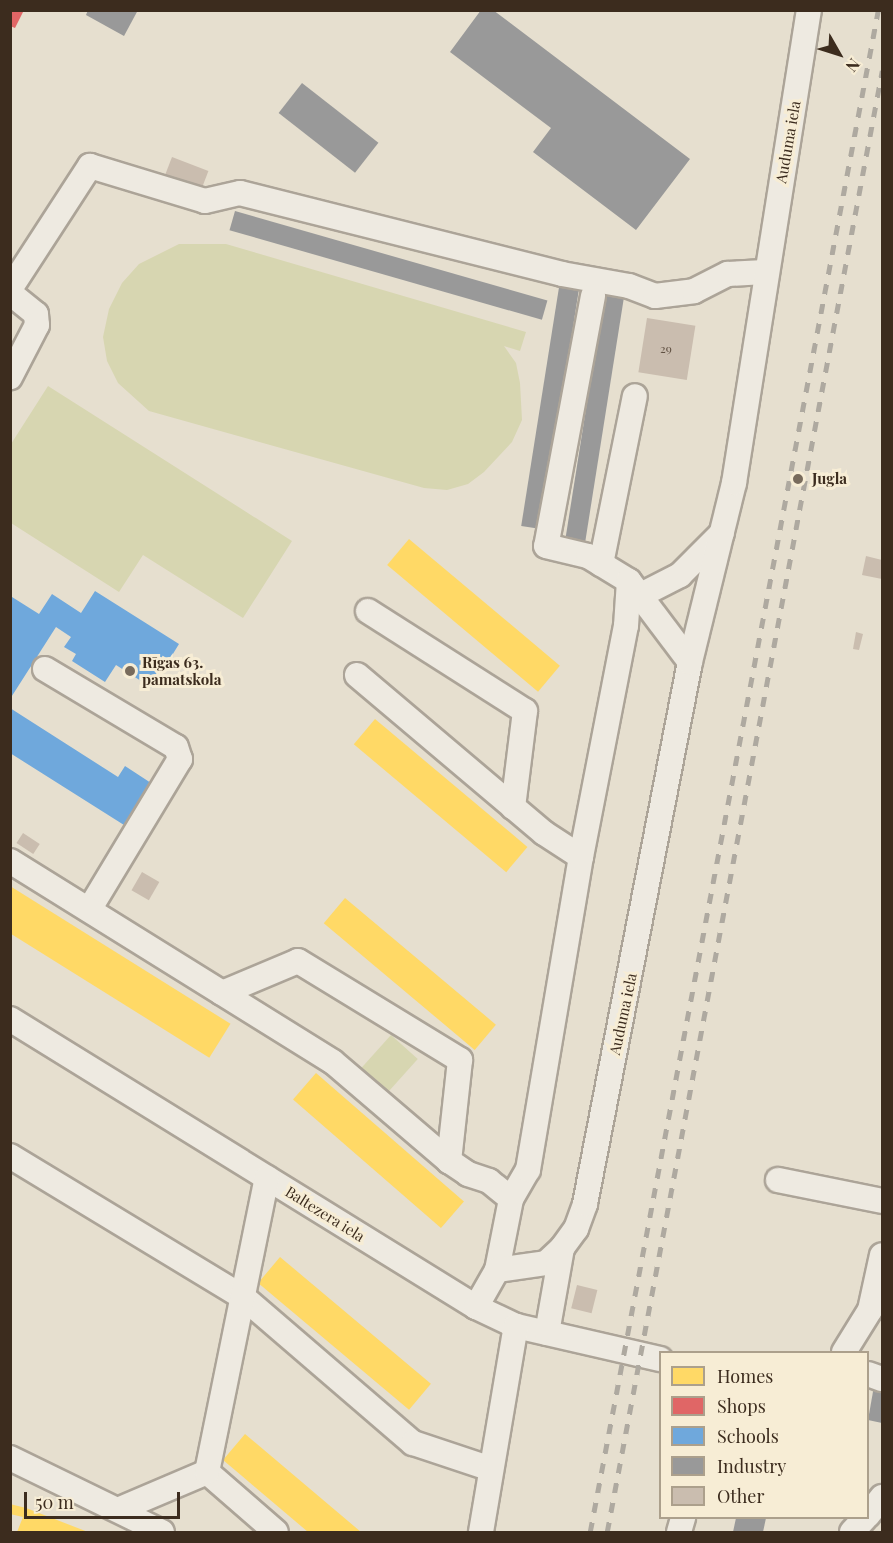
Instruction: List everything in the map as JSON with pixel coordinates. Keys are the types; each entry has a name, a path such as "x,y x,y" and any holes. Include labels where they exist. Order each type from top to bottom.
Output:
{"street":[{"name":"Auduma iela","path":"497,1270 546,1263 562,1248 576,1229 585,1204 690,662 734,483 765,272 809,10"},
{"path":"10,377 37,325 36,314 10,291 90,166 205,201 240,193 550,271 629,286 654,296 694,291 728,274 765,272"},
{"path":"593,296 546,546 588,556 635,588 690,662"},
{"path":"601,564 635,396"},
{"path":"635,588 680,575 722,533"},
{"path":"476,1307 497,1270 512,1199 528,1170 581,857 635,588"},
{"path":"368,611 525,711 513,807"},
{"path":"45,669 176,747 180,759 89,910"},
{"path":"357,675 513,807 581,857"},
{"path":"10,861 333,1062 449,1161 468,1174 489,1181 512,1199"},
{"path":"222,993 298,961 460,1060 449,1161"},
{"name":"Baltezera iela","path":"10,1018 476,1307 516,1326 659,1359"},
{"path":"10,1156 243,1297 413,1443 491,1469"},
{"path":"207,1472 267,1178"},
{"path":"778,1180 882,1202"},
{"path":"547,1333 562,1248"},
{"path":"845,1351 870,1310 882,1255"},
{"path":"481,1533 516,1326"},
{"path":"10,1458 120,1509 162,1533"},
{"path":"120,1509 207,1472"},
{"path":"207,1472 276,1533"},
{"path":"869,1512 882,1497"},
{"path":"852,1533 864,1519"}],"green space":[{"path":"179,244 226,244 526,332 520,351 504,346 516,363 520,383 522,420 512,442 484,472 468,484 447,490 424,488 149,411 118,383 107,361 103,337 109,309 122,283 139,264"},
{"path":"48,386 292,541 243,618 143,555 119,592 11,523 11,444"},
{"path":"391,1035 418,1059 384,1096 358,1072"}],"building: Homes":[{"path":"409,539 560,666 538,692 387,565"},
{"path":"375,719 527,847 506,872 354,744"},
{"path":"10,886 230,1024 209,1058 10,933"},
{"path":"345,898 496,1025 475,1050 324,923"},
{"path":"316,1073 464,1202 441,1228 293,1099"},
{"path":"280,1257 431,1384 409,1410 258,1283"},
{"path":"245,1434 361,1532 308,1532 223,1460"},
{"path":"10,1504 88,1532 17,1532 23,1517 10,1514"}],"building: Shops":[{"path":"10,10 24,10 15,28 10,26"}],"building: Schools":[{"path":"95,591 179,644 152,688 116,665 105,682 72,661 76,654 64,647 71,637 56,627 10,699 12,597 39,614 52,594 81,613"},
{"path":"10,708 118,777 125,766 151,783 124,825 10,753"}],"building: Industry":[{"path":"88,10 138,10 124,36 86,15"},
{"path":"481,10 493,10 690,159 636,230 533,152 551,128 450,52"},
{"path":"302,83 378,143 355,173 279,113"},
{"path":"235,211 547,301 542,320 229,230"},
{"path":"560,281 580,284 541,529 521,526"},
{"path":"605,289 625,292 584,550 564,547"},
{"path":"874,1386 882,1388 882,1423 869,1420"},
{"path":"736,1519 766,1519 763,1532 733,1532"}],"building: Other":[{"path":"172,157 208,171 202,189 165,175"},
{"path":"647,318 695,326 687,380 638,372"},
{"path":"866,556 882,560 882,579 862,575"},
{"path":"856,632 863,634 859,650 853,649"},
{"path":"23,833 40,844 33,854 16,843"},
{"path":"142,872 159,882 149,900 132,890"},
{"path":"577,1285 597,1290 592,1313 571,1308"}],"railway":[{"path":"590,1532 878,10"},
{"path":"607,1532 882,71"}],"place":[{"name":"Jugla","path":"798,479"},
{"name":"Rīgas 63. pamatskola","path":"130,671"}]}
